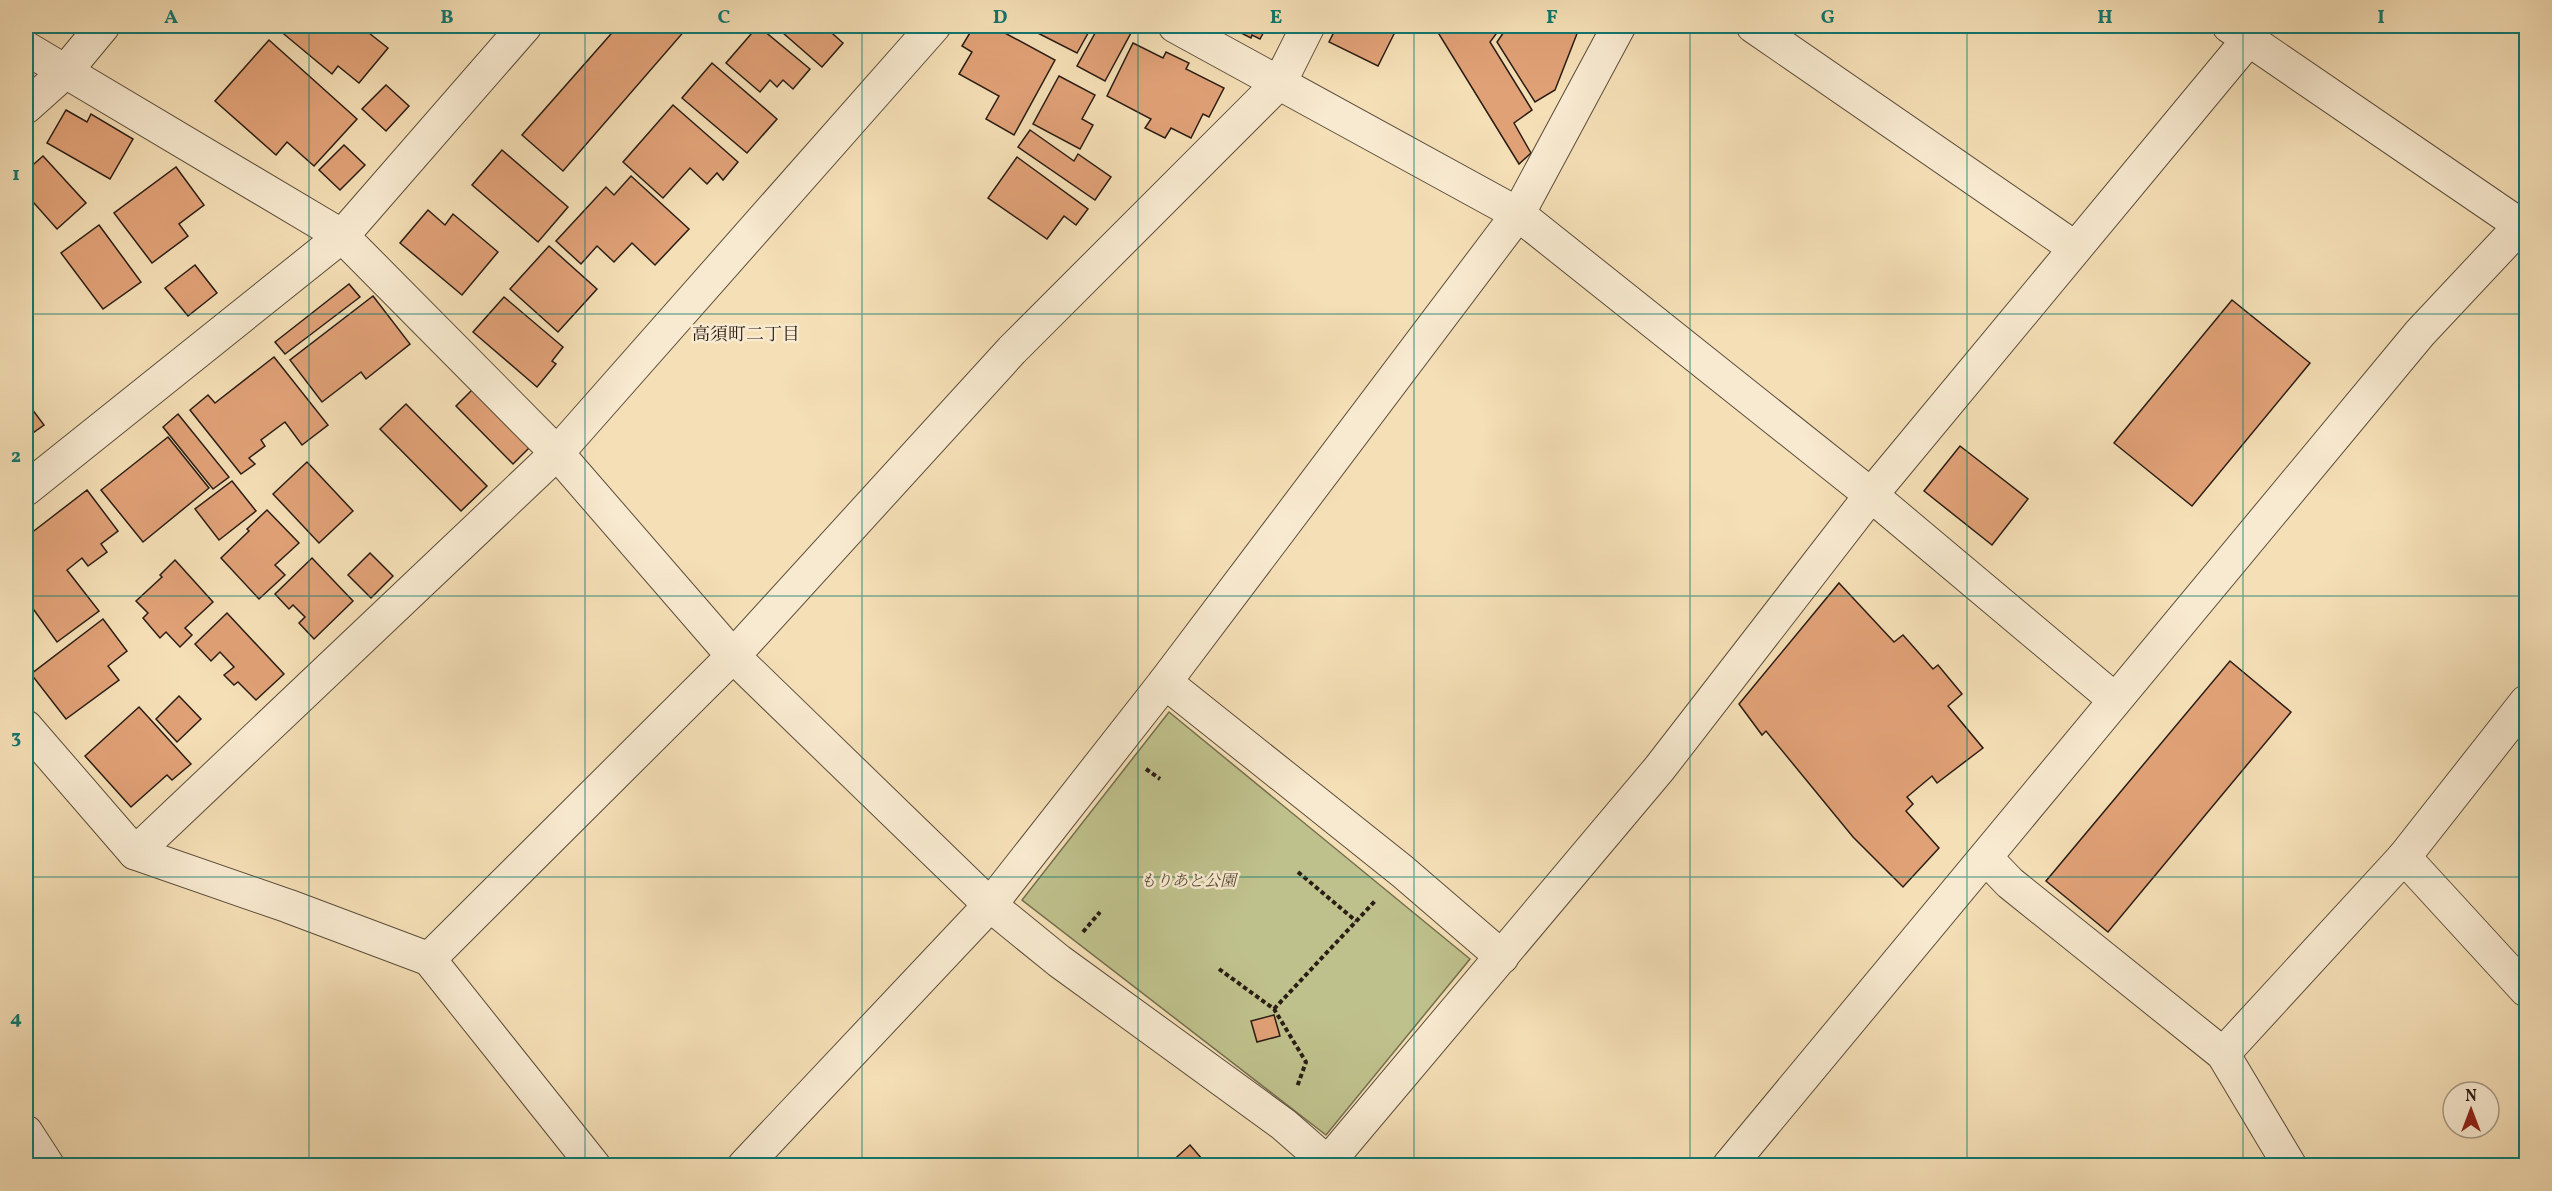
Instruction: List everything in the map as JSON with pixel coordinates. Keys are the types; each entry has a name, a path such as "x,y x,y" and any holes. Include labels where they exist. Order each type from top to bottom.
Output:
{"street":[{"path":"26,107 64,73 104,26"},
{"path":"26,489 342,236 525,26"},
{"path":"135,853 557,453 934,26"},
{"path":"1175,26 1518,214 1871,495 2114,699"},
{"path":"429,959 733,656 1012,350 1280,82 1308,26"},
{"path":"744,1166 990,905 1166,682 1518,214 1619,26"},
{"path":"1753,26 2075,248"},
{"path":"26,48 64,73 342,236 557,453 733,656 990,905 1059,961 1282,1124 1328,1165 1659,769 1871,495 2075,248 2240,31 2525,225 2420,333 2114,699 1986,858 1729,1166"},
{"path":"1166,682 1402,871 1502,957"},
{"path":"2223,1054 2404,857 2526,702"},
{"path":"26,727 135,853 288,906 429,959 594,1166"},
{"path":"2404,857 2526,990"},
{"path":"1986,858 2010,883 2223,1054 2290,1166"},
{"path":"26,1132 48,1166"}],"path":[{"path":"1274,1009 1402,871"},
{"path":"1298,872 1356,921"},
{"path":"1219,969 1274,1009 1306,1062 1282,1124"}],"green space":[{"name":"もりあと公園","path":"1169,712 1470,959 1326,1135 1022,900"}],"building":[{"path":"282,26 360,26 388,48 359,83 338,66 332,74 279,30"},
{"path":"618,26 684,26 687,28 563,171 522,135"},
{"path":"758,26 810,69 793,89 783,80 777,87 770,80 760,92 726,63"},
{"path":"775,26 824,26 843,43 822,67"},
{"path":"974,26 992,26 1055,60 1014,135 986,119 999,96 959,74 972,52 962,46"},
{"path":"1024,26 1092,26 1077,53"},
{"path":"1099,26 1122,26 1132,31 1105,81 1077,66"},
{"path":"1227,26 1267,26 1260,39 1252,35 1251,38"},
{"path":"1337,26 1392,26 1397,28 1378,66 1329,42"},
{"path":"1434,26 1502,26 1490,42 1532,110 1514,123 1531,153 1519,164"},
{"path":"1508,26 1580,26 1555,90 1535,102 1497,42"},
{"path":"269,40 357,119 314,166 287,142 276,155 215,101"},
{"path":"1133,43 1163,58 1166,52 1189,63 1186,69 1224,88 1209,117 1203,114 1191,138 1171,128 1165,138 1145,128 1151,119 1107,96"},
{"path":"712,63 777,119 747,153 682,98"},
{"path":"1059,76 1095,95 1082,119 1093,125 1080,149 1033,124"},
{"path":"386,85 409,106 386,131 362,109"},
{"path":"673,105 738,162 723,180 717,173 707,184 690,168 663,198 623,162"},
{"path":"66,110 87,122 91,114 133,139 110,179 47,143"},
{"path":"1030,130 1074,161 1078,154 1111,177 1095,200 1018,147"},
{"path":"344,145 365,165 340,190 319,170"},
{"path":"502,150 568,207 538,242 472,185"},
{"path":"43,156 86,203 57,229 26,194 26,171"},
{"path":"1017,157 1088,209 1076,225 1064,216 1047,239 988,198"},
{"path":"176,167 204,205 179,224 188,236 152,263 114,213"},
{"path":"631,176 689,229 655,265 632,243 614,262 597,246 581,264 556,241 606,187 614,195"},
{"path":"428,210 445,225 453,214 498,252 462,295 400,243"},
{"path":"99,225 141,282 103,309 61,253"},
{"path":"549,246 597,289 558,332 510,289"},
{"path":"195,265 217,293 188,316 165,288"},
{"path":"349,284 360,297 285,354 275,342"},
{"path":"373,296 410,344 366,379 361,372 322,402 290,360"},
{"path":"504,297 563,347 552,361 556,364 537,387 473,332"},
{"path":"2232,300 2310,363 2192,506 2114,443"},
{"path":"274,357 328,425 302,445 285,422 261,440 265,446 249,458 255,464 241,474 190,410 208,395 215,403"},
{"path":"474,388 531,446 513,464 456,406"},
{"path":"26,401 44,425 30,435 26,429"},
{"path":"406,404 487,486 461,511 380,429"},
{"path":"178,414 229,477 213,489 163,427"},
{"path":"168,437 209,488 143,542 101,490"},
{"path":"1960,446 2028,499 1992,545 1924,491"},
{"path":"307,462 353,511 319,543 273,494"},
{"path":"232,481 256,511 219,540 195,509"},
{"path":"87,490 118,531 101,544 107,552 88,566 82,558 67,570 99,611 57,642 26,599 26,537"},
{"path":"267,510 299,543 275,565 285,575 259,599 221,558"},
{"path":"370,553 393,576 371,598 348,575"},
{"path":"312,558 353,601 314,639 299,623 305,617 293,605 289,609 275,594"},
{"path":"175,560 213,602 185,628 192,635 180,647 166,632 160,638 143,618 148,613 136,601 162,577 160,575"},
{"path":"1839,583 1894,642 1903,635 1933,669 1938,665 1962,694 1948,706 1983,748 1937,783 1932,776 1907,797 1913,804 1906,811 1939,848 1903,887 1853,837 1766,731 1762,735 1739,704"},
{"path":"227,613 284,674 256,700 238,682 234,685 224,675 234,667 220,652 211,661 195,644"},
{"path":"103,619 127,651 108,666 119,680 66,719 31,674"},
{"path":"2230,661 2291,712 2108,932 2046,881"},
{"path":"179,696 201,719 177,742 156,719"},
{"path":"139,707 191,764 172,780 167,775 131,807 85,756"},
{"path":"1274,1015 1280,1036 1257,1042 1251,1021"},
{"path":"1190,1145 1208,1166 1167,1166"}],"district":[{"name":"高須町二丁目","path":"746,334"}]}
